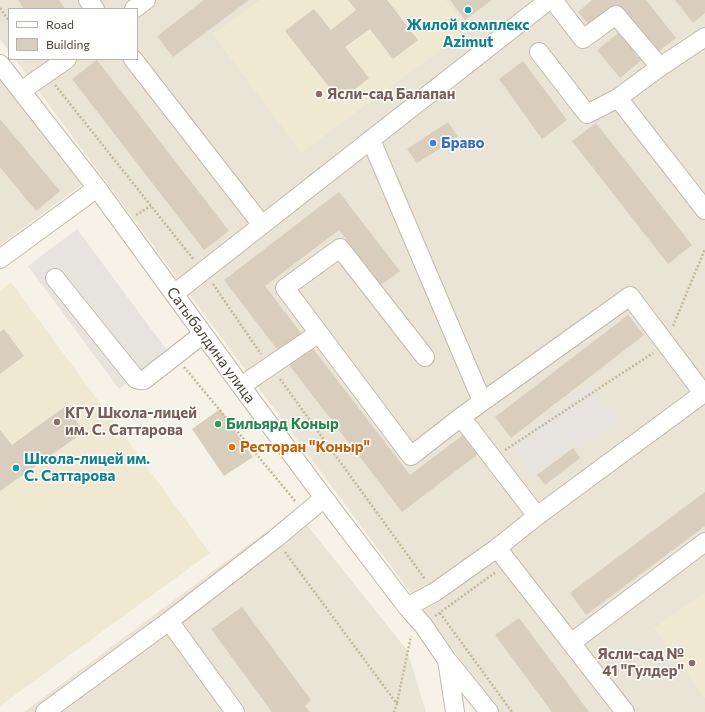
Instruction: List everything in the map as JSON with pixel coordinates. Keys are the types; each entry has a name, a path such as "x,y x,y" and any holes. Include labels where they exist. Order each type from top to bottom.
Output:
{"street":[{"path":"88,0 94,8"},
{"path":"135,8 146,0"},
{"path":"174,294 549,0"},
{"path":"553,0 584,39 616,15 660,67"},
{"path":"539,52 587,114 618,98 660,67 705,37"},
{"path":"21,91 66,60"},
{"path":"134,60 262,225"},
{"name":"Сатыбалдина улица","path":"0,64 97,188 324,498 407,607 423,625 448,660 455,712"},
{"path":"618,98 705,210"},
{"path":"371,140 482,401"},
{"path":"0,259 97,188"},
{"path":"407,607 435,592 497,548 537,516 704,392 630,296 482,401 411,456 285,288 340,248 425,357"},
{"path":"55,278 136,379 144,380 203,334"},
{"path":"241,386 319,333"},
{"path":"461,417 537,516"},
{"path":"45,712 169,621 275,539 324,498"},
{"path":"571,643 705,542"},
{"path":"497,548 625,712"},
{"path":"169,621 235,712"},
{"path":"448,660 489,712"}],"path":[{"path":"0,8 8,20"},
{"path":"47,74 203,271 270,367 435,592"},
{"path":"493,458 666,344 705,249"},
{"path":"175,356 306,514"},
{"path":"275,539 397,704 394,712"},
{"path":"440,613 512,712"}],"shaded area":[{"path":"0,0 705,0 705,712 499,712 16,60 138,60 138,8 8,8 8,50 0,39"},
{"name":"Ясли-сад Балапан","path":"260,0 446,0 468,30 301,153 213,34"},
{"path":"0,75 84,183 0,245"},
{"path":"77,229 169,353 119,389 28,266"},
{"name":"КГУ Школа-лицей им. С. Саттарова","path":"11,282 210,553 0,706 0,291"},
{"path":"590,384 618,421 580,450 575,443 533,474 510,445"},
{"path":"295,510 407,650 426,712 24,712"},
{"name":"Ясли-сад № 41 \"Гулдер\"","path":"705,592 705,698 654,628"}],"building":[{"path":"18,0 59,0 64,8 23,8"},
{"path":"204,0 249,0 173,57 157,36"},
{"path":"348,0 387,0 418,40 393,59 370,29 345,47 369,78 340,101 285,31 314,9 331,30 356,10"},
{"name":"Жилой комплекс Azimut","path":"450,0 492,0 465,20"},
{"path":"592,0 646,0 676,38 654,55 614,5 589,25 578,12"},
{"path":"675,0 705,0 705,13 693,23"},
{"path":"622,30 637,57 645,57 620,78 597,50"},
{"path":"97,60 229,231 204,250 72,79"},
{"path":"523,61 567,120 542,139 499,79"},
{"path":"0,119 60,191 36,211 0,167"},
{"path":"448,122 458,137 417,163 407,149"},
{"path":"596,123 692,245 668,264 572,141"},
{"path":"339,192 400,271 381,285 339,230 265,286 410,475 463,435 478,454 402,512 224,280"},
{"path":"628,315 644,335 511,438 495,417"},
{"path":"4,329 24,356 0,374 0,332"},
{"name":"Школа-лицей им. С. Саттарова","path":"66,406 84,432 0,491 0,430 12,445"},
{"path":"220,409 253,457 224,476 192,429"},
{"path":"573,448 580,458 545,485 537,475"},
{"path":"705,492 705,526 586,615 570,593"},
{"path":"242,607 311,700 305,706 310,712 272,712 211,629"},
{"path":"519,618 589,712 552,712 495,635"}],"place":[{"name":"Жилой комплекс Azimut","path":"468,10"},
{"name":"Ясли-сад Балапан","path":"319,94"},
{"name":"Браво","path":"433,143"},
{"name":"КГУ Школа-лицей им. С. Саттарова","path":"57,422"},
{"name":"Бильярд Коныр","path":"218,424"},
{"name":"Ресторан \"Коныр\"","path":"232,447"},
{"name":"Школа-лицей им. С. Саттарова","path":"16,468"},
{"name":"Ясли-сад № 41 \"Гулдер\"","path":"692,663"}]}
